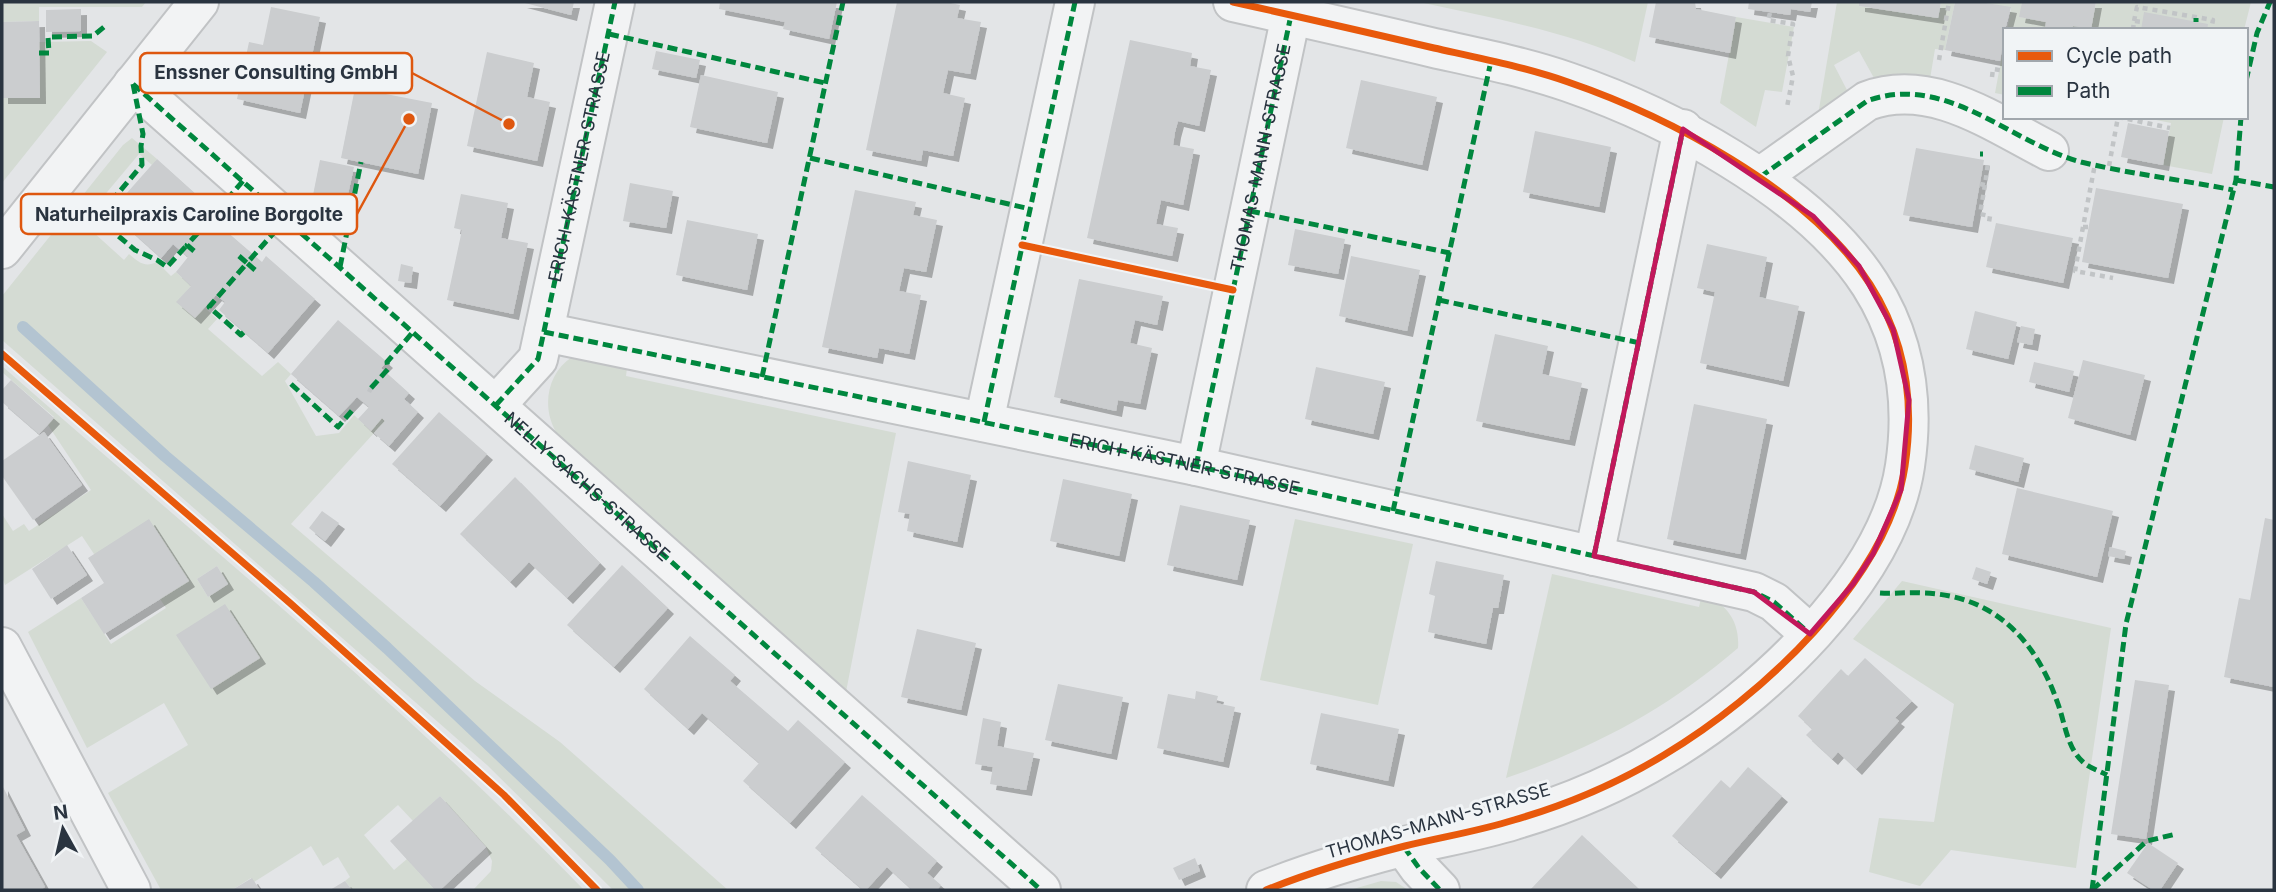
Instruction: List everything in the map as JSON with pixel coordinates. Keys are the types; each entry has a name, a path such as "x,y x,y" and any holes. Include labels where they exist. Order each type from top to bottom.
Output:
{"street":[{"path":"2,249 199,2"},
{"name":"ERICH-KÄSTNER-STRASSE","path":"495,405 538,359 615,2"},
{"path":"984,422 1075,2"},
{"name":"THOMAS-MANN-STRASSE","path":"1233,2 1564,80 1623,102 1683,130 1760,177 1813,216 1859,266 1893,329 1903,361 1909,400 1908,443 1901,491 1873,554 1853,584 1810,634 1739,703 1666,754 1586,795 1515,820 1339,864 1266,890"},
{"name":"THOMAS-MANN-STRASSE","path":"1196,466 1291,15"},
{"name":"NELLY-SACHS-STRASSE","path":"133,84 1041,890"},
{"path":"1760,177 1867,101 1886,94 1906,93 1955,102 2049,151"},
{"path":"1594,556 1683,130"},
{"name":"ERICH-KÄSTNER-STRASSE","path":"544,332 1196,466 1754,592 1774,602 1810,634"},
{"path":"2,647 131,890"},
{"path":"1404,847 1440,890"}],"path":[{"path":"1941,49 1949,2"},
{"path":"2133,28 2137,7 2213,20 2211,28"},
{"path":"1770,13 1768,20 1793,24 1788,55 1794,76 1790,93"},
{"path":"2134,21 2143,22"},
{"path":"2109,166 2118,119"},
{"path":"2127,119 2170,128"},
{"path":"1989,160 1982,185 1980,214 1990,216 1989,222"},
{"path":"2095,164 2086,227 2075,271 2113,278"}],"highlighted area":[{"path":"1683,129 1813,216 1859,266 1893,329 1909,400 1901,490 1873,554 1853,584 1810,634 1754,592 1594,556"}],"shaded area":[{"path":"2,2 146,2 142,7 39,7 39,21 2,22"},
{"path":"1419,2 1648,2 1635,62 1556,34"},
{"path":"1837,2 1859,2 1859,6 1938,18 1941,2 1955,2 1945,50 1935,49 1930,79 1887,75 1874,78 1859,51 1834,65 1848,92 1818,115"},
{"path":"1980,2 2022,2 2020,17 2046,22 2045,28 2007,28 2011,8"},
{"path":"2096,2 2251,2 2244,28 2091,28"},
{"path":"1736,17 1794,27 1782,92 1765,90 1756,127 1720,103"},
{"path":"91,41 107,52 2,183 2,98 40,97 39,42"},
{"path":"2003,50 2003,95 1995,93"},
{"path":"2151,119 2224,119 2212,174 2163,165 2171,123"},
{"path":"132,138 157,159 152,165 139,154 82,222 124,260 129,254 145,264 157,262 171,276 176,272 191,286 177,302 204,307 217,319 208,329 262,376 278,362 291,374 285,381 316,436 339,433 354,415 371,431 382,418 385,421 291,524 475,681 560,742 728,890 613,890 487,765 2,340 2,296 123,145"},
{"path":"572,357 628,360 626,376 896,433 846,692 558,435 549,415 549,393 556,373"},
{"path":"2,366 372,687 444,753 584,890 473,890 491,871 492,861 486,847 440,796 413,821 398,805 364,835 394,870 407,859 435,890 352,890 345,881 350,877 338,857 323,866 311,846 254,882 251,878 232,890 161,890 108,793 188,745 164,703 87,748 28,632 81,598 111,644 166,608 160,599 94,554 82,536 5,585 2,577 2,514 13,531 24,524 29,531 91,490 48,425 54,417 2,372","holes":["217,566 228,584 208,597 197,579"]},
{"path":"1295,519 1413,544 1378,705 1260,680"},
{"path":"1552,574 1699,607 1702,594 1718,602 1730,614 1737,629 1738,648 1684,690 1628,725 1569,754 1506,778"},
{"path":"1902,581 2111,628 2076,868 1951,850 1920,886 1869,872 1879,818 1934,822 1954,704 1853,639"},
{"path":"1381,881 1396,882 1408,890 1350,890"}],"building":[{"path":"521,2 574,2 571,15"},
{"path":"720,2 837,2 829,39 783,29 785,22 719,9"},
{"path":"897,2 946,2 960,5 957,18 981,22 970,74 948,70 943,93 965,98 953,156 923,150 921,161 866,150"},
{"path":"1656,2 1695,2 1696,9 1736,17 1730,53 1649,37"},
{"path":"1749,2 1812,2 1810,12 1791,9 1790,15 1748,9"},
{"path":"1859,2 1941,2 1938,18 1859,6"},
{"path":"1955,2 1980,2 2011,7 2006,28 2003,28 2000,61 1945,50"},
{"path":"2022,2 2096,2 2091,28 2045,28 2046,22 2019,17"},
{"path":"271,7 320,17 300,113 237,99 249,42 263,45"},
{"path":"81,9 81,31 46,32 46,10"},
{"path":"2144,12 2208,24 2207,28 2141,28"},
{"path":"39,21 40,98 2,98 2,22"},
{"path":"1130,40 1192,53 1190,66 1211,70 1199,126 1178,121 1175,132 1173,145 1194,149 1183,205 1161,200 1156,224 1178,228 1172,256 1087,238"},
{"path":"656,51 700,60 696,78 652,69"},
{"path":"487,52 534,63 527,97 550,102 537,161 467,146"},
{"path":"701,75 778,92 767,143 690,127"},
{"path":"1361,80 1437,97 1422,165 1346,148"},
{"path":"355,88 432,103 418,174 341,158"},
{"path":"2128,123 2169,131 2163,165 2121,157"},
{"path":"1535,131 1611,147 1599,207 1523,192"},
{"path":"1916,148 1984,160 1972,227 1903,215"},
{"path":"157,159 208,205 203,210 218,224 262,262 266,256 315,299 268,353 219,310 225,302 216,295 195,318 176,302 191,286 176,272 188,257 173,244 161,258 110,212"},
{"path":"320,160 354,167 346,203 313,195"},
{"path":"630,183 673,191 666,228 623,221"},
{"path":"2096,188 2183,204 2168,278 2082,262"},
{"path":"855,190 916,202 913,215 937,220 926,272 904,268 899,291 921,295 909,354 879,348 877,358 822,347"},
{"path":"461,194 508,203 501,238 528,243 513,314 447,300 462,230 454,228"},
{"path":"687,220 758,234 747,290 676,275"},
{"path":"1996,223 2073,238 2063,283 1986,267"},
{"path":"1295,229 1345,239 1338,274 1288,265"},
{"path":"1707,244 1767,257 1759,297 1799,306 1783,381 1700,363 1715,292 1697,288"},
{"path":"1351,256 1420,270 1407,331 1339,316"},
{"path":"401,264 413,267 411,283 398,281"},
{"path":"1079,279 1163,296 1157,325 1135,320 1130,343 1152,348 1140,404 1118,400 1116,411 1054,397"},
{"path":"1975,311 2017,322 2008,359 1966,349"},
{"path":"338,320 387,362 381,368 409,393 404,399 418,412 389,446 374,433 385,421 382,418 371,431 358,419 369,407 357,397 339,416 291,374"},
{"path":"2021,326 2035,329 2032,345 2017,342"},
{"path":"1495,334 1548,346 1542,374 1582,383 1569,440 1476,421"},
{"path":"2083,360 2145,375 2130,435 2068,418"},
{"path":"2034,362 2074,371 2069,392 2029,382"},
{"path":"1316,367 1385,382 1373,434 1305,419"},
{"path":"11,380 54,418 39,434 2,402 2,390"},
{"path":"1694,404 1767,419 1740,554 1667,539"},
{"path":"439,412 487,454 440,506 392,464"},
{"path":"44,432 82,485 33,520 2,476 2,461"},
{"path":"1975,445 2024,458 2018,482 1969,469"},
{"path":"908,461 971,475 957,542 907,531 910,514 898,512"},
{"path":"515,477 600,563 567,598 529,562 510,582 460,534"},
{"path":"1063,479 1132,494 1119,556 1050,541"},
{"path":"2017,488 2113,511 2097,577 2002,554"},
{"path":"1180,505 1250,520 1237,580 1167,565"},
{"path":"322,511 339,523 325,541 309,528"},
{"path":"2265,518 2274,520 2274,687 2224,677 2239,598 2250,600"},
{"path":"149,519 189,581 104,634 81,598 104,583 88,558"},
{"path":"67,545 87,575 51,599 32,569"},
{"path":"2110,547 2126,551 2124,559 2108,556"},
{"path":"1436,561 1504,575 1498,608 1493,608 1486,644 1428,632 1435,596 1429,594"},
{"path":"622,565 668,608 614,667 567,625"},
{"path":"217,566 228,584 208,597 197,579"},
{"path":"1976,567 1991,572 1987,584 1972,579"},
{"path":"225,604 260,658 211,689 176,635"},
{"path":"917,629 976,643 961,710 901,697"},
{"path":"690,636 735,675 730,681 788,731 798,720 845,762 790,823 743,781 759,763 702,713 688,729 644,689"},
{"path":"1865,658 1912,701 1895,718 1899,721 1856,769 1838,752 1832,759 1806,735 1812,729 1798,716 1841,669 1848,676"},
{"path":"2135,680 2169,685 2146,839 2111,834"},
{"path":"1058,684 1123,697 1111,754 1045,740"},
{"path":"1196,691 1218,696 1216,703 1235,707 1223,762 1157,748 1168,694 1195,699"},
{"path":"1321,713 1399,729 1388,781 1310,764"},
{"path":"983,718 1001,722 997,746 1034,753 1026,790 990,784 993,767 975,764"},
{"path":"1748,767 1782,796 1715,873 1672,836 1721,780 1730,788"},
{"path":"2,785 25,830 16,835 45,887 40,890 2,890"},
{"path":"862,795 937,861 927,873 941,885 937,890 912,890 887,867 863,890 815,848"},
{"path":"440,796 486,847 440,890 435,890 390,841"},
{"path":"1582,835 1640,890 1530,890"},
{"path":"2148,843 2178,863 2160,890 2153,890 2127,873"},
{"path":"1195,858 1200,871 1179,880 1173,868"},
{"path":"252,878 260,890 232,890"},
{"path":"345,881 352,890 330,890"}],"waterway":[{"path":"23,327 165,456 314,582 387,648 610,860 638,890"}],"marked path":[{"path":"496,405 538,359 615,2"},
{"path":"762,377 843,2"},
{"path":"984,422 1075,2"},
{"path":"2248,72 2257,33 2270,2"},
{"path":"1196,466 1291,15"},
{"path":"39,53 49,53 48,37 93,36 104,27"},
{"path":"609,34 825,83"},
{"path":"1393,511 1491,61"},
{"path":"133,84 1041,890"},
{"path":"133,84 143,134 142,165 97,218 135,250 167,267 187,245"},
{"path":"1760,177 1867,101 1896,95 1924,96 1951,103 2055,153 2081,162 2233,190"},
{"path":"2092,890 2126,624 2236,180 2241,119"},
{"path":"1594,556 1683,129"},
{"path":"810,158 1030,209"},
{"path":"340,267 361,162"},
{"path":"2236,180 2274,187"},
{"path":"196,219 204,226 243,181"},
{"path":"1250,211 1450,253"},
{"path":"255,270 247,263 286,219"},
{"path":"194,251 187,245 204,226"},
{"path":"239,256 247,263 209,307 241,335 244,332"},
{"path":"1439,300 1640,343"},
{"path":"371,388 388,369 387,362 413,332"},
{"path":"544,332 1196,466 1754,592 1774,602 1810,634"},
{"path":"291,384 338,427 355,407"},
{"path":"1880,593 1948,596 1971,602 2009,625 2038,660 2049,681 2073,750 2088,766 2107,775"},
{"path":"2092,890 2147,841 2176,834"},
{"path":"1404,847 1440,890"}],"cycle path":[{"path":"1233,2 1502,63 1552,77 1651,116 1731,159 1811,217 1843,249 1870,284 1890,323 1904,366 1909,414 1905,466 1894,509 1874,551 1847,593 1778,669 1701,731 1628,775 1553,807 1501,824 1352,860 1266,890"},
{"path":"1022,245 1233,290"},
{"path":"2,354 290,603 504,795 597,890"}],"place":[{"name":"Naturheilpraxis Caroline Borgolte","path":"409,119"},
{"name":"Enssner Consulting GmbH","path":"509,124"}]}
